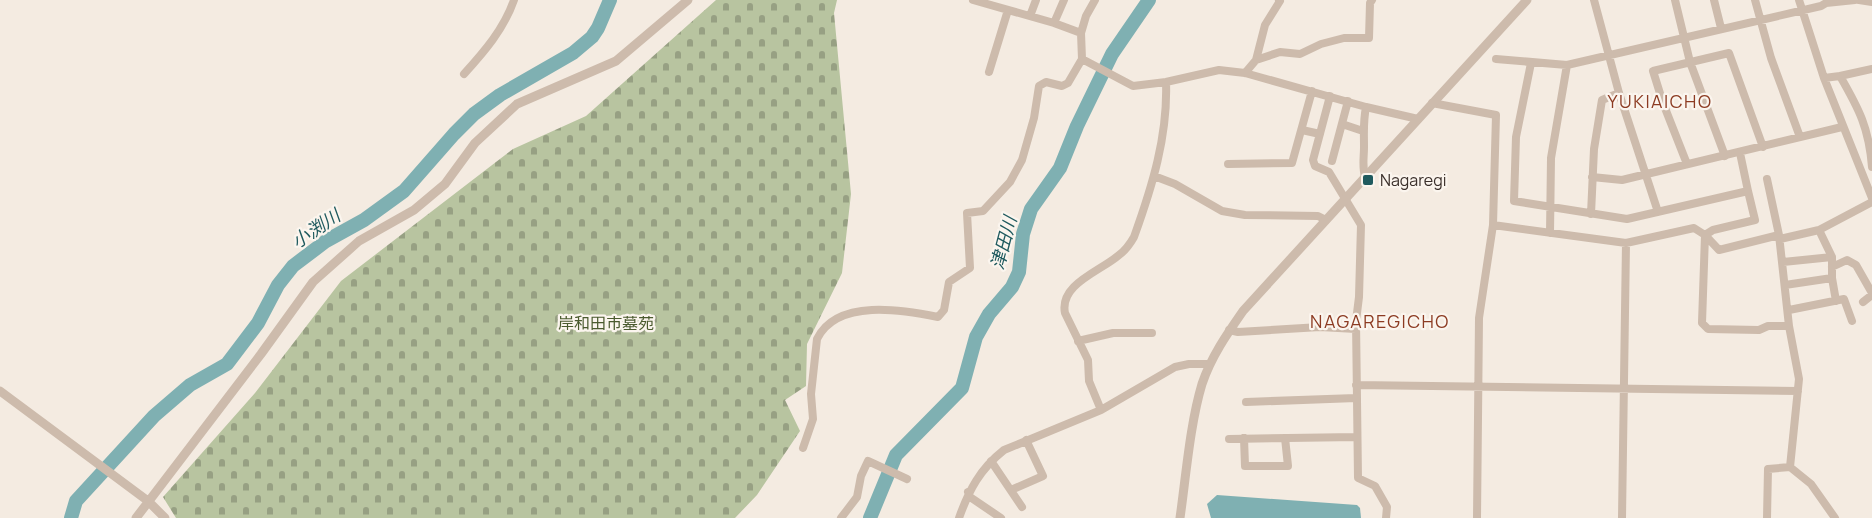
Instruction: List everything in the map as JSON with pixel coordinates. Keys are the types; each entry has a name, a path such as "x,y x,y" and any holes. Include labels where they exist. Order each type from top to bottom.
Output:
{"street":[{"path":"464,74 490,45 503,25 514,0"},
{"path":"136,518 313,282 359,241 414,210 445,184 475,143 517,104 616,61 688,0"},
{"path":"973,0 1054,23 1080,33"},
{"path":"1030,16 1036,0"},
{"path":"1054,23 1064,0"},
{"path":"803,448 813,419 811,394 817,339 820,332 833,321 860,311 902,310 939,316 944,310 949,282 970,268 967,213 983,211 1010,183 1022,160 1034,118 1039,86 1046,82 1062,87 1068,83 1082,59 1080,33 1095,0"},
{"path":"1245,73 1256,60 1265,25 1279,0"},
{"path":"1256,60 1280,52 1300,54 1344,38 1369,38 1371,0"},
{"path":"1180,518 1197,404 1210,364 1229,330 1243,311 1527,0"},
{"path":"1594,0 1619,93 1658,212"},
{"path":"1675,0 1690,62 1725,156"},
{"path":"1714,0 1721,28"},
{"path":"1755,0 1771,58 1800,137"},
{"path":"1493,225 1626,243 1694,228 1705,235 1719,250 1819,230 1872,200 1870,185 1842,128 1824,78 1807,6 1799,0"},
{"path":"1496,59 1567,65 1807,6 1857,0 1872,2"},
{"path":"989,72 1008,10"},
{"path":"1687,164 1653,71 1729,53 1763,147"},
{"path":"1082,59 1115,78 1138,87 1219,70 1245,73 1418,119"},
{"path":"1531,63 1516,137 1514,201 1627,219 1748,191"},
{"path":"1550,232 1551,158 1567,65"},
{"path":"1824,78 1872,69"},
{"path":"1840,76 1861,112 1871,142 1872,168"},
{"path":"1101,410 1089,381 1088,360 1063,305 1072,288 1110,263 1127,249 1134,237 1154,176 1166,121 1166,82"},
{"path":"1228,164 1292,163 1312,91"},
{"path":"1591,214 1592,177 1602,100 1619,93"},
{"path":"1330,96 1313,160 1315,166 1329,172 1361,225 1356,329 1358,478 1375,486 1387,507 1386,518"},
{"path":"1332,161 1348,101"},
{"path":"1432,103 1496,115 1493,225 1479,318 1477,518"},
{"path":"1365,177 1362,164 1366,107"},
{"path":"1342,124 1363,131"},
{"path":"1592,177 1622,180 1842,128"},
{"path":"1302,130 1320,134"},
{"path":"1705,235 1713,230 1755,220 1740,153"},
{"path":"1154,176 1175,184 1222,211 1245,215 1318,216 1326,220"},
{"path":"1767,179 1780,237 1789,326 1799,379 1790,467"},
{"path":"1819,230 1832,257 1832,278 1836,301"},
{"path":"1705,235 1702,322 1705,327 1708,329 1759,330 1768,326 1789,326"},
{"path":"1622,518 1626,243"},
{"path":"1783,262 1832,257"},
{"path":"1832,267 1846,260 1856,265 1872,294 1863,302"},
{"path":"1785,285 1832,278"},
{"path":"1789,310 1844,299 1852,321"},
{"path":"1229,330 1238,332 1320,327 1356,329"},
{"path":"1078,341 1113,333 1152,333"},
{"path":"958,518 968,492 991,461 1004,450 1101,410 1175,368 1189,364 1210,364"},
{"path":"1356,385 1798,391"},
{"path":"0,391 128,485 165,518"},
{"path":"1246,402 1356,398"},
{"path":"1229,439 1357,437"},
{"path":"1244,438 1245,466 1288,466 1285,438"},
{"path":"1011,489 1043,476 1026,440"},
{"path":"841,518 857,497 861,477 868,461 907,479"},
{"path":"991,461 1022,507"},
{"path":"1767,518 1768,469 1790,467 1811,484 1835,518"},
{"path":"968,492 970,497 1001,518"}],"green space":[{"name":"岸和田市墓苑","path":"716,0 837,0 834,13 851,194 842,273 807,344 806,386 785,400 800,431 757,495 735,518 176,518 163,497 255,393 341,281 513,149 586,116"}],"water":[{"path":"1217,495 1357,505 1360,508 1361,518 1211,518 1207,504"}],"waterway":[{"name":"小渕川","path":"71,518 76,501 154,416 190,385 227,364 258,323 278,285 293,266 326,241 364,220 404,191 474,114 500,95 573,53 592,37 610,0"},
{"name":"津田川","path":"870,518 896,455 962,388 976,337 989,314 1012,287 1019,272 1023,234 1031,209 1060,168 1077,126 1112,54 1149,0"}],"place":[{"name":"Nagaregi","path":"1368,180"}],"district":[{"name":"YUKIAICHO","path":"1660,102"},
{"name":"NAGAREGICHO","path":"1380,322"}]}
